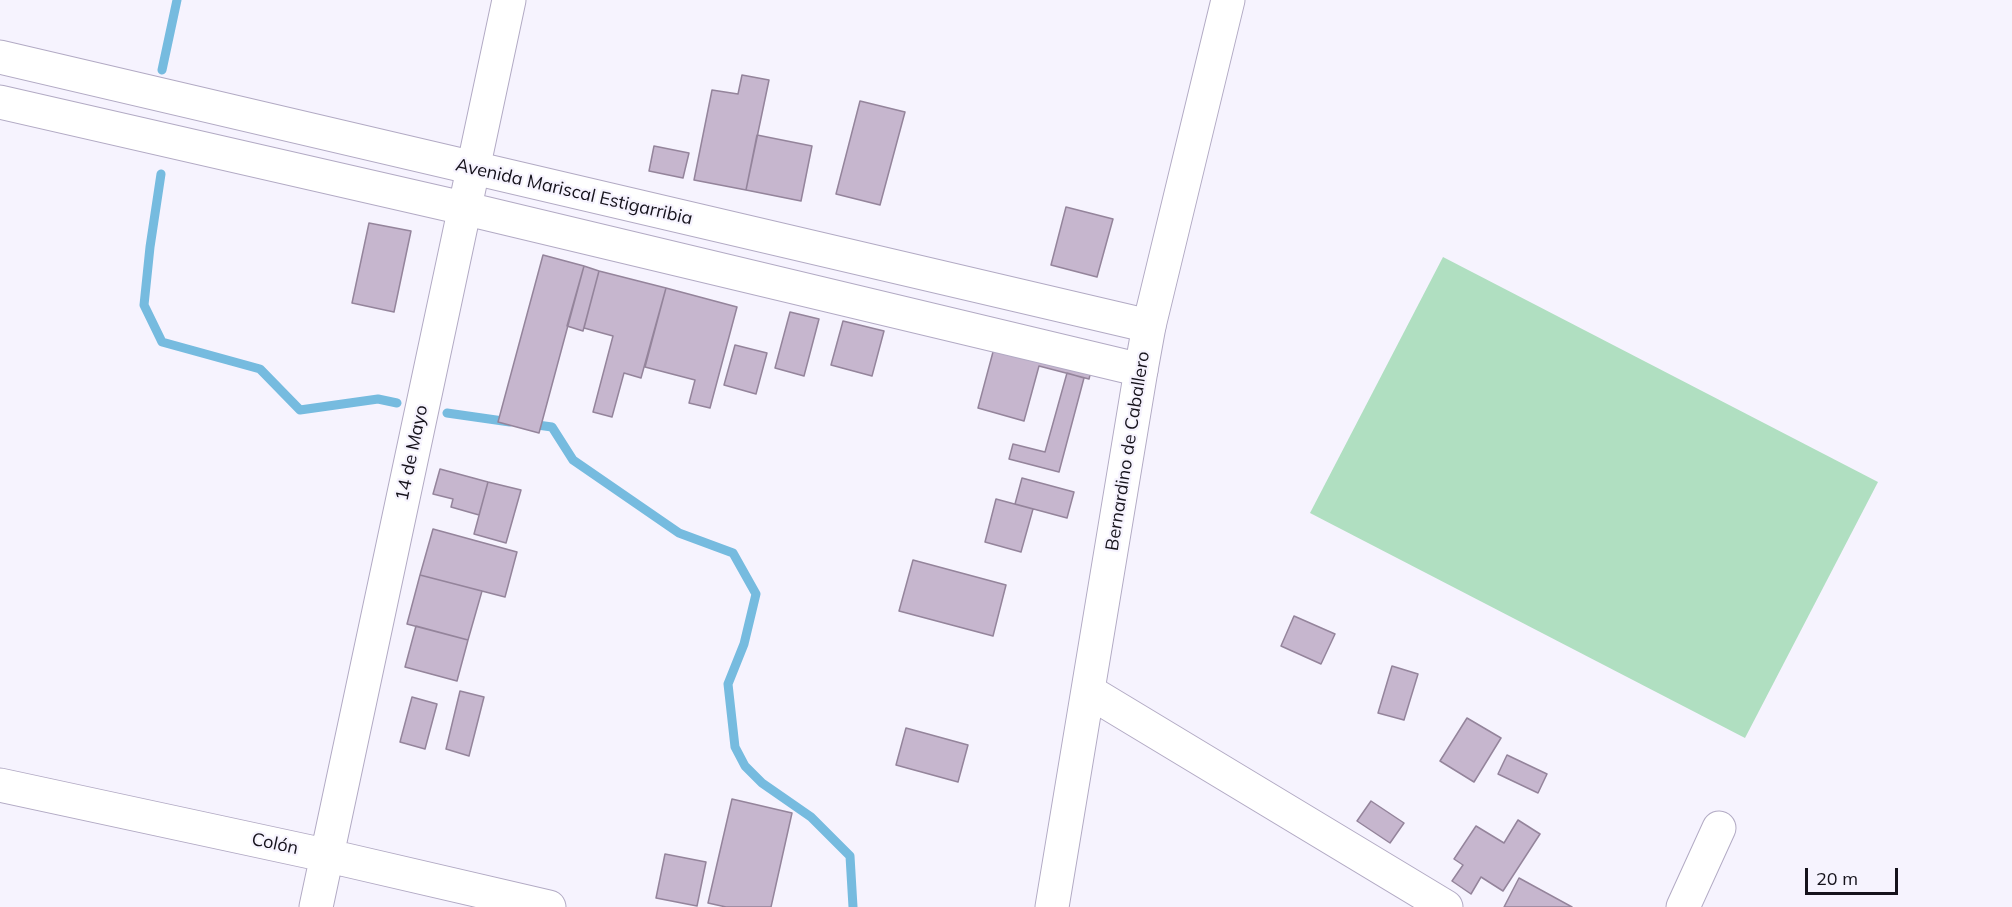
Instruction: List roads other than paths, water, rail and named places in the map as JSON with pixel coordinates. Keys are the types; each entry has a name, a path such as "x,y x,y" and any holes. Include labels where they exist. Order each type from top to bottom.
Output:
{"street":[{"name":"14 de Mayo","path":"316,907 329,856 509,0"},
{"name":"Bernardino de Caballero","path":"1052,907 1140,370 1228,0"},
{"name":"Avenida Mariscal Estigarribia","path":"0,57 1149,326"},
{"path":"0,102 464,208 1140,370"},
{"path":"1088,691 1446,907"},
{"name":"Colón","path":"0,785 329,856 549,907"},
{"path":"1683,907 1719,828"}],"waterway":[{"path":"162,70 177,0"},
{"path":"161,174 144,305 162,342 260,369 300,410 378,399 397,403"},
{"path":"447,413 510,422"},
{"path":"530,424 552,427 573,460 679,533 733,553 756,594 744,644 728,684 735,747 745,766 762,783 811,817 850,856 853,907"}]}
